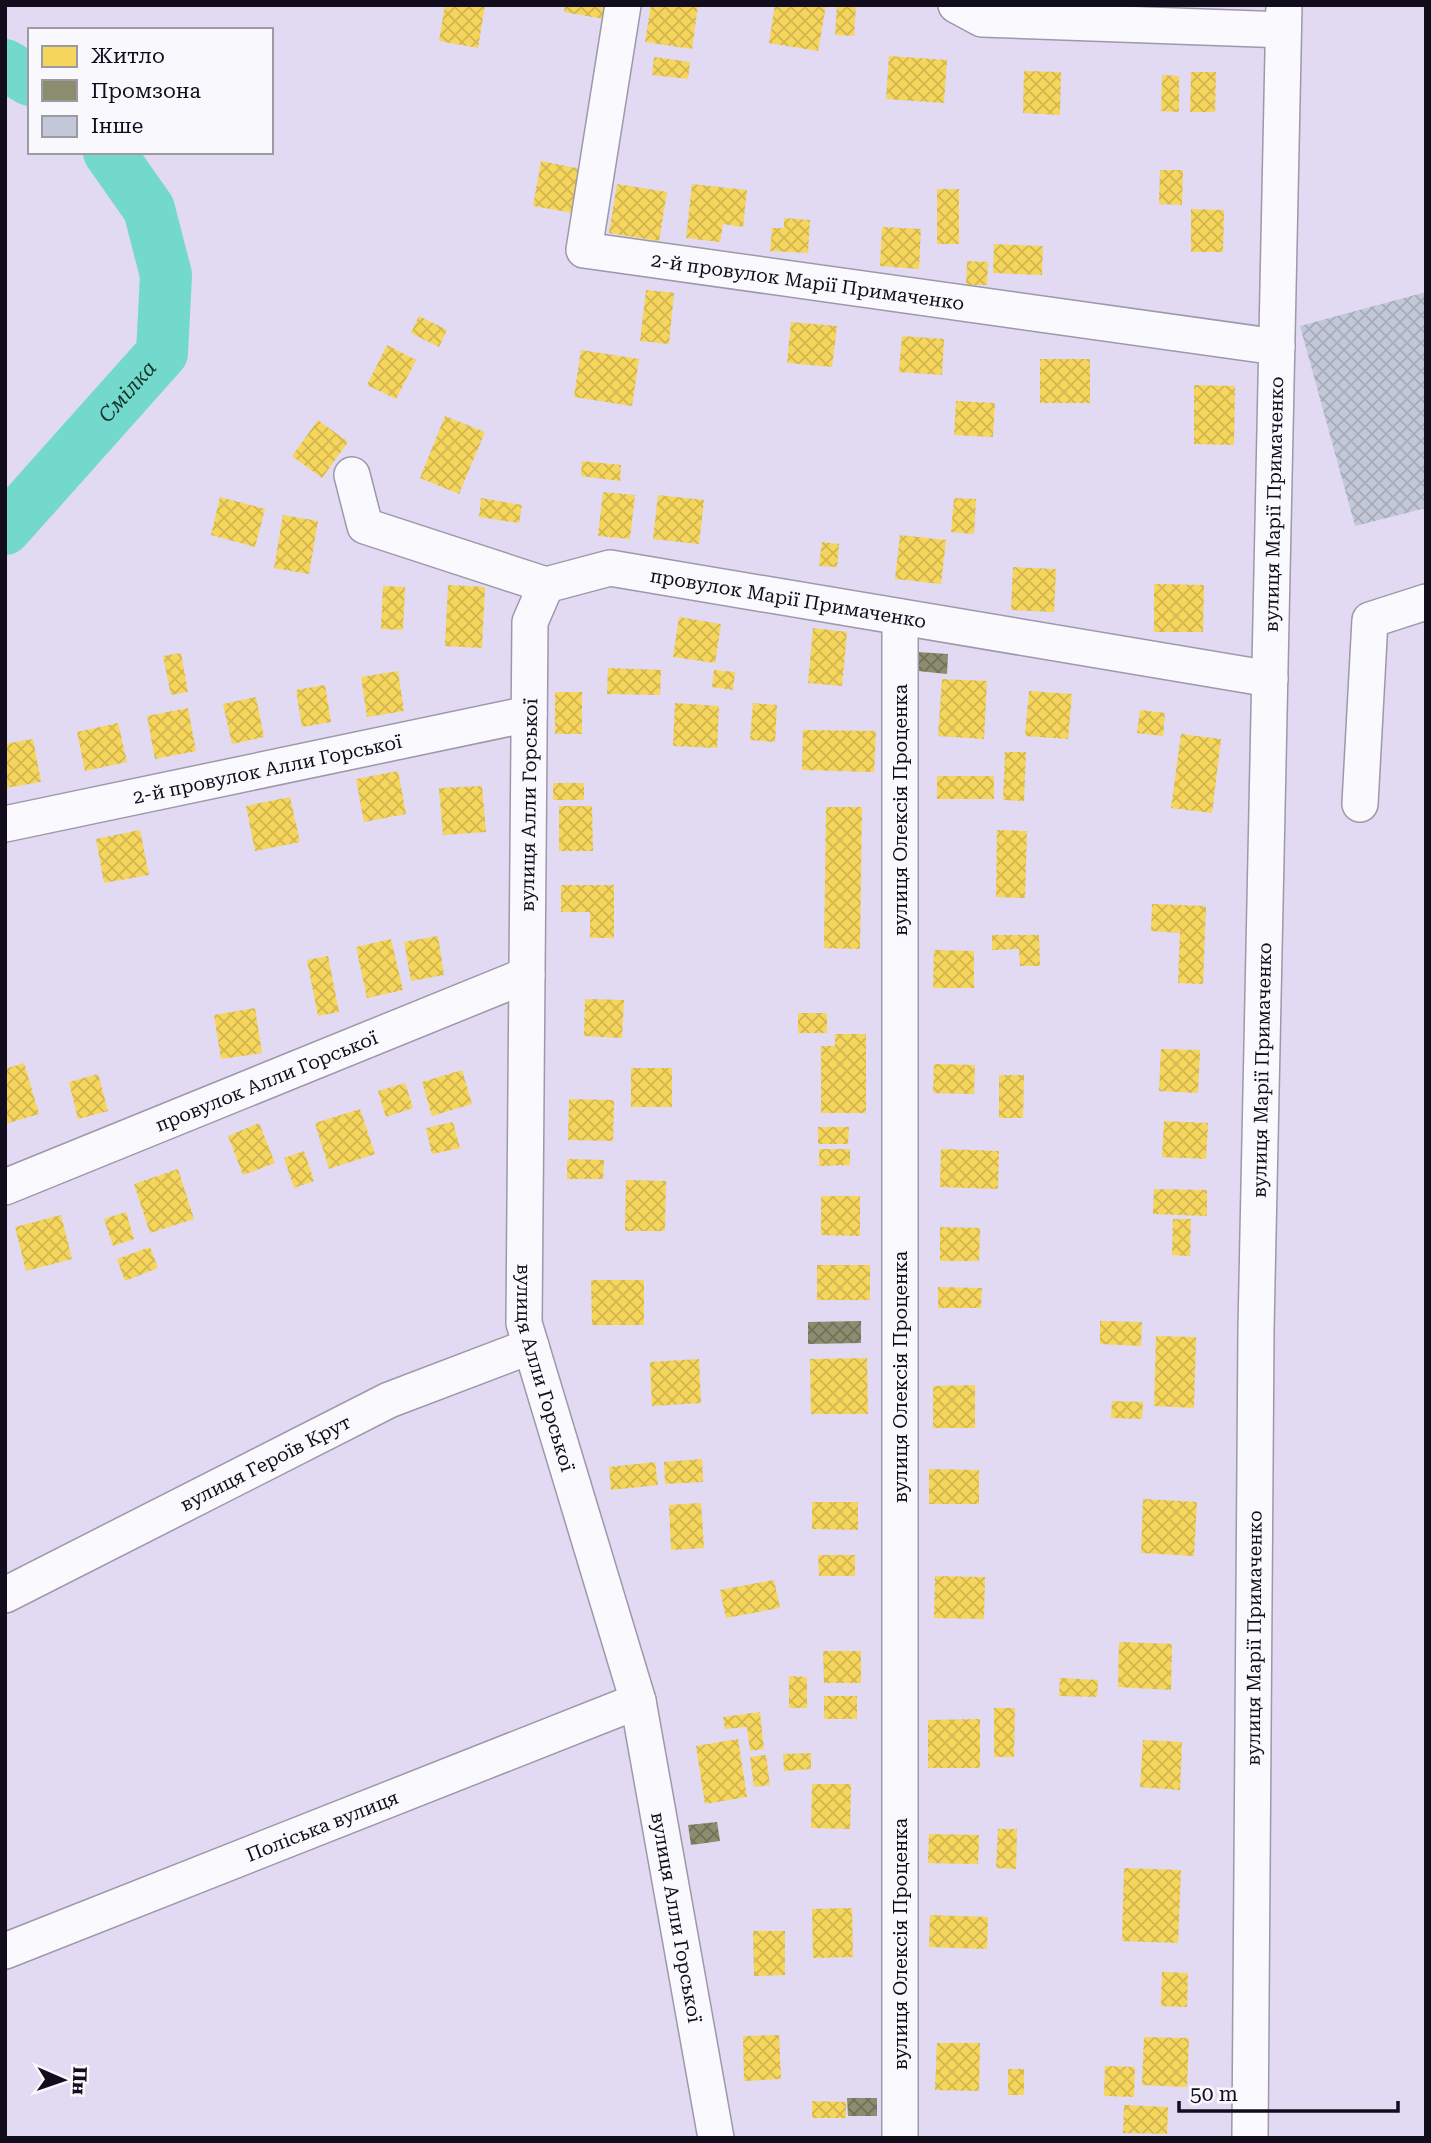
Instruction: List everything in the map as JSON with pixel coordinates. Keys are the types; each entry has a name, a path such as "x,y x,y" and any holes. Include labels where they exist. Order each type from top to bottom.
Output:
{"street":[{"name":"2-й провулок Марії Примаченко","path":"623,5 584,250 1277,347"},
{"path":"956,5 982,19 1284,18"},
{"name":"вулиця Марії Примаченко","path":"1250,2138 1256,1329 1284,18"},
{"path":"352,475 365,526 545,585"},
{"name":"провулок Марії Примаченко","path":"545,585 610,568 1270,679"},
{"name":"вулиця Алли Горської","path":"545,585 530,622 524,1323 638,1701 716,2138"},
{"path":"1360,804 1370,620 1426,602"},
{"name":"вулиця Олексія Проценка","path":"900,617 900,2138"},
{"name":"2-й провулок Алли Горської","path":"5,824 529,713"},
{"name":"провулок Алли Горської","path":"5,1186 527,975"},
{"name":"вулиця Героїв Крут","path":"5,1595 389,1400 531,1346"},
{"name":"Поліська вулиця","path":"5,1951 638,1701"}],"building: Житло":[{"path":"445,5 485,5 478,48 439,41"},
{"path":"565,5 607,5 604,19 564,12"},
{"path":"651,5 698,5 692,49 645,42"},
{"path":"775,5 826,5 818,51 769,43"},
{"path":"837,5 856,5 854,36 835,35"},
{"path":"889,56 947,60 944,103 886,99"},
{"path":"654,57 690,62 688,79 652,75"},
{"path":"1024,71 1061,72 1060,115 1023,113"},
{"path":"1191,72 1216,72 1215,112 1190,112"},
{"path":"1162,75 1179,76 1179,112 1161,111"},
{"path":"541,161 581,169 573,213 533,206"},
{"path":"1160,170 1183,170 1182,205 1159,204"},
{"path":"617,184 667,192 659,241 609,233"},
{"path":"692,184 747,190 743,227 723,224 720,242 686,238"},
{"path":"937,189 959,189 959,244 937,244"},
{"path":"1191,209 1224,210 1223,252 1191,252"},
{"path":"784,218 810,220 808,253 770,251 772,228 784,228"},
{"path":"882,227 921,229 919,269 880,266"},
{"path":"994,244 1043,246 1042,275 993,273"},
{"path":"967,261 988,262 987,285 966,285"},
{"path":"646,290 674,293 669,344 640,341"},
{"path":"419,316 447,330 439,347 411,333"},
{"path":"791,322 837,326 832,367 787,363"},
{"path":"902,336 944,339 942,375 899,372"},
{"path":"387,345 416,360 396,399 367,385"},
{"path":"581,350 639,359 632,406 574,397"},
{"path":"1040,359 1090,359 1090,403 1040,403"},
{"path":"1194,385 1235,386 1234,445 1194,444"},
{"path":"956,401 995,403 993,437 954,435"},
{"path":"445,416 485,432 459,494 420,478"},
{"path":"318,420 348,442 322,478 292,456"},
{"path":"582,461 621,465 620,481 581,476"},
{"path":"603,492 635,495 630,539 598,536"},
{"path":"658,495 704,500 699,544 653,539"},
{"path":"220,497 265,509 255,547 211,535"},
{"path":"481,498 522,505 519,523 479,517"},
{"path":"954,498 976,499 974,534 951,532"},
{"path":"283,515 318,521 309,574 274,568"},
{"path":"900,535 946,540 941,584 895,579"},
{"path":"822,542 839,544 837,567 819,566"},
{"path":"1013,567 1056,569 1054,612 1011,610"},
{"path":"1154,584 1204,585 1203,632 1154,632"},
{"path":"448,585 485,587 482,648 445,646"},
{"path":"383,586 405,587 403,630 381,629"},
{"path":"679,617 721,624 715,663 673,657"},
{"path":"813,628 847,632 842,686 808,683"},
{"path":"181,653 188,692 171,695 163,656"},
{"path":"608,668 661,670 660,695 607,694"},
{"path":"714,670 735,672 733,690 712,687"},
{"path":"398,671 404,711 367,717 361,677"},
{"path":"942,679 987,681 984,739 938,736"},
{"path":"325,685 331,722 302,727 296,690"},
{"path":"1029,691 1072,694 1068,739 1025,736"},
{"path":"555,692 582,692 582,734 555,734"},
{"path":"256,697 264,737 232,744 223,704"},
{"path":"675,703 719,706 717,748 673,746"},
{"path":"753,703 777,705 775,742 750,740"},
{"path":"188,708 196,751 155,759 147,716"},
{"path":"1140,710 1165,713 1163,736 1137,733"},
{"path":"118,723 127,762 85,771 77,732"},
{"path":"803,730 876,731 874,772 802,770"},
{"path":"1181,734 1221,739 1212,813 1171,808"},
{"path":"33,739 41,782 5,788 5,744"},
{"path":"1005,752 1026,752 1024,801 1003,800"},
{"path":"398,771 406,814 364,822 356,779"},
{"path":"937,776 994,776 994,799 937,799"},
{"path":"553,783 584,783 584,800 553,800"},
{"path":"482,786 486,832 443,835 439,788"},
{"path":"290,797 300,842 255,851 246,806"},
{"path":"559,806 592,806 593,851 559,851"},
{"path":"826,807 862,807 860,949 824,948"},
{"path":"140,830 149,875 104,883 96,839"},
{"path":"997,830 1027,831 1025,898 996,897"},
{"path":"561,885 614,885 614,938 590,938 590,912 561,912"},
{"path":"1152,904 1206,906 1203,984 1178,983 1180,933 1151,931"},
{"path":"992,935 1039,935 1040,966 1020,966 1019,949 992,950"},
{"path":"438,936 444,975 411,981 404,942"},
{"path":"391,939 403,990 367,998 356,947"},
{"path":"934,950 974,951 974,988 933,988"},
{"path":"328,956 339,1012 318,1016 307,960"},
{"path":"585,999 624,1000 622,1038 584,1036"},
{"path":"255,1008 262,1053 221,1059 214,1015"},
{"path":"798,1013 827,1013 827,1033 798,1033"},
{"path":"835,1034 866,1034 866,1113 821,1113 821,1046 835,1046"},
{"path":"1161,1049 1200,1050 1198,1093 1159,1091"},
{"path":"24,1063 39,1114 5,1124 5,1069"},
{"path":"934,1064 975,1065 974,1094 933,1093"},
{"path":"631,1068 672,1068 672,1107 631,1107"},
{"path":"462,1070 472,1104 432,1116 422,1082"},
{"path":"98,1074 108,1111 78,1119 69,1082"},
{"path":"999,1075 1024,1075 1023,1118 999,1118"},
{"path":"405,1083 413,1108 386,1117 378,1091"},
{"path":"569,1099 614,1100 613,1141 568,1140"},
{"path":"360,1109 375,1154 329,1169 315,1123"},
{"path":"1164,1121 1208,1123 1206,1159 1162,1157"},
{"path":"453,1122 460,1148 432,1154 426,1128"},
{"path":"259,1123 275,1163 243,1175 228,1136"},
{"path":"818,1127 849,1127 848,1144 818,1144"},
{"path":"819,1149 850,1149 850,1165 819,1166"},
{"path":"941,1149 999,1151 998,1189 940,1187"},
{"path":"304,1151 314,1181 294,1188 284,1158"},
{"path":"567,1159 604,1160 603,1179 567,1179"},
{"path":"178,1169 194,1219 150,1233 134,1184"},
{"path":"626,1180 666,1181 665,1231 625,1231"},
{"path":"1154,1189 1207,1190 1207,1216 1153,1214"},
{"path":"821,1196 860,1196 860,1236 821,1235"},
{"path":"126,1212 134,1239 113,1246 104,1219"},
{"path":"61,1215 72,1259 26,1271 15,1227"},
{"path":"1173,1219 1191,1219 1190,1256 1172,1255"},
{"path":"940,1227 980,1228 979,1261 940,1261"},
{"path":"150,1247 158,1268 125,1281 117,1259"},
{"path":"817,1265 870,1265 870,1300 817,1300"},
{"path":"591,1280 644,1280 644,1325 592,1325"},
{"path":"938,1287 982,1288 981,1308 938,1308"},
{"path":"1100,1321 1142,1322 1141,1346 1100,1344"},
{"path":"1156,1336 1196,1337 1194,1408 1154,1406"},
{"path":"867,1358 868,1414 811,1414 810,1359"},
{"path":"699,1359 701,1403 652,1406 650,1362"},
{"path":"975,1385 975,1428 933,1428 933,1386"},
{"path":"1112,1401 1143,1402 1142,1419 1111,1418"},
{"path":"702,1459 703,1482 665,1484 664,1462"},
{"path":"655,1462 658,1485 611,1490 609,1467"},
{"path":"929,1469 979,1470 979,1504 929,1504"},
{"path":"1143,1499 1197,1502 1194,1556 1141,1553"},
{"path":"812,1502 858,1502 858,1530 812,1529"},
{"path":"701,1503 704,1548 671,1550 669,1505"},
{"path":"818,1555 855,1555 855,1576 819,1576"},
{"path":"935,1576 985,1577 984,1619 934,1618"},
{"path":"774,1580 780,1608 726,1618 720,1590"},
{"path":"1119,1642 1172,1644 1171,1690 1118,1687"},
{"path":"823,1651 861,1651 861,1683 824,1683"},
{"path":"789,1676 807,1677 807,1708 789,1708"},
{"path":"1060,1678 1098,1680 1097,1697 1059,1696"},
{"path":"824,1696 857,1696 857,1719 824,1719"},
{"path":"994,1708 1015,1708 1014,1757 994,1757"},
{"path":"760,1712 764,1749 750,1751 747,1727 725,1729 723,1717"},
{"path":"980,1719 980,1768 928,1768 928,1720"},
{"path":"738,1739 747,1797 705,1804 696,1746"},
{"path":"1143,1740 1182,1742 1180,1790 1140,1787"},
{"path":"811,1753 811,1769 784,1771 783,1754"},
{"path":"766,1755 770,1785 754,1787 750,1757"},
{"path":"812,1784 851,1784 850,1829 811,1828"},
{"path":"998,1829 1017,1829 1016,1869 996,1868"},
{"path":"929,1834 979,1835 978,1864 928,1863"},
{"path":"1124,1868 1181,1870 1178,1943 1122,1941"},
{"path":"852,1908 853,1957 813,1958 812,1909"},
{"path":"930,1915 988,1917 987,1949 929,1947"},
{"path":"753,1931 785,1931 785,1975 754,1976"},
{"path":"1162,1972 1188,1973 1187,2007 1161,2006"},
{"path":"779,2035 781,2079 744,2081 743,2036"},
{"path":"1144,2037 1189,2038 1187,2087 1142,2085"},
{"path":"937,2043 980,2043 979,2091 935,2090"},
{"path":"1105,2066 1135,2067 1134,2097 1104,2096"},
{"path":"1008,2069 1024,2069 1024,2095 1008,2095"},
{"path":"812,2101 846,2102 846,2118 812,2118"},
{"path":"1124,2105 1168,2107 1167,2134 1123,2133"}],"building: Промзона":[{"path":"918,652 948,654 947,674 918,671"},
{"path":"861,1321 861,1343 808,1344 808,1322"},
{"path":"717,1822 720,1841 691,1845 688,1825"},
{"path":"847,2098 877,2098 877,2116 848,2116"}],"building: Інше":[{"path":"1426,292 1426,508 1355,526 1300,326"}],"waterway":[{"name":"Смілка","path":"5,65 28,79"},
{"name":"Смілка","path":"5,529 162,353 166,275 149,209 110,154"}]}
